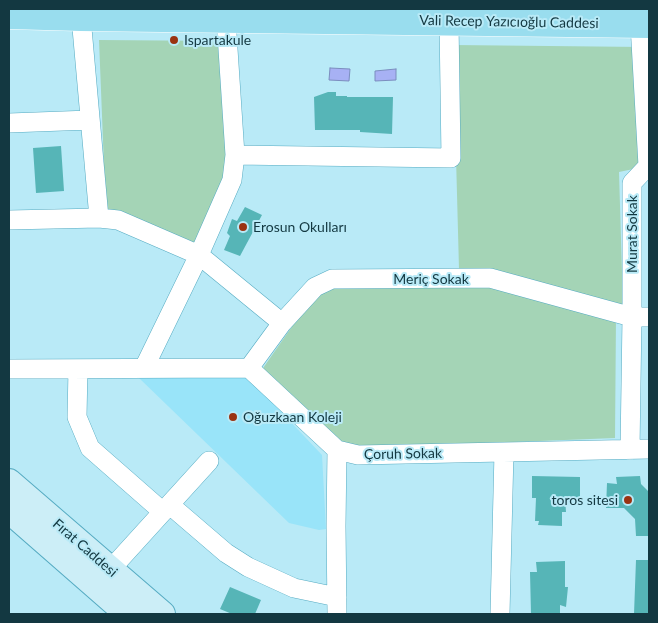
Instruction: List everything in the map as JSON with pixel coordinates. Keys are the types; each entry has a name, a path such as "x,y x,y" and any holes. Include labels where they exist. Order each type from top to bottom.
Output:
{"main road":[{"name":"Vali Recep Yazıcıoğlu Caddesi","path":"9,15 81,18 645,24"},
{"name":"Fırat Caddesi","path":"9,482 162,614"},
{"name":"Fırat Caddesi","path":"9,510 128,614"}],"street":[{"path":"81,18 99,218"},
{"path":"144,368 199,255 232,180 235,155 226,19"},
{"path":"235,155 451,158 448,22"},
{"name":"Murat Sokak","path":"630,450 641,317 632,183 648,166 645,24"},
{"path":"9,123 90,120"},
{"path":"9,220 99,218 118,220 199,255 282,323"},
{"name":"Meriç Sokak","path":"249,368 282,323 315,287 332,279 490,278 641,317"},
{"path":"9,369 249,368 337,450 337,606 248,567 226,554 90,448 77,417 78,369"},
{"name":"Çoruh Sokak","path":"337,450 358,455 649,449"},
{"path":"500,614 504,452"},
{"path":"110,570 209,461"}],"shaded area":[{"path":"330,68 350,69 349,81 329,80"},
{"path":"396,69 396,80 375,81 375,71"},
{"name":"Oğuzkaan Koleji","path":"236,374 250,379 322,455 326,529 319,530 289,523 139,378"}],"green space":[{"path":"99,40 225,41 229,179 196,248 106,216"},
{"path":"453,45 644,47 648,166 619,172 623,306 459,269"},
{"path":"493,285 616,317 615,438 363,448 337,441 261,371 314,295 334,288"}],"building":[{"path":"328,92 336,92 336,96 347,97 393,97 392,134 360,132 360,130 315,130 314,97"},
{"path":"61,146 64,191 36,193 33,148"},
{"name":"Erosun Okulları","path":"245,207 262,215 240,256 224,250 230,236 227,233 232,219 237,221"},
{"path":"532,476 580,477 580,499 565,498 566,512 562,512 562,526 538,525 539,521 535,521 536,498 532,498"},
{"name":"toros sitesi","path":"640,476 641,484 649,492 649,536 636,536 635,519 624,508 606,508 607,483 617,484 616,477"},
{"path":"636,560 649,560 649,614 634,614"},
{"path":"565,561 565,587 568,587 566,607 560,605 560,614 531,614 530,572 537,572 536,562"},
{"path":"230,587 261,600 255,614 232,614 220,609"}],"place":[{"name":"Ispartakule","path":"174,40"},
{"name":"Erosun Okulları","path":"243,227"},
{"name":"Oğuzkaan Koleji","path":"233,417"},
{"name":"toros sitesi","path":"628,500"}]}
